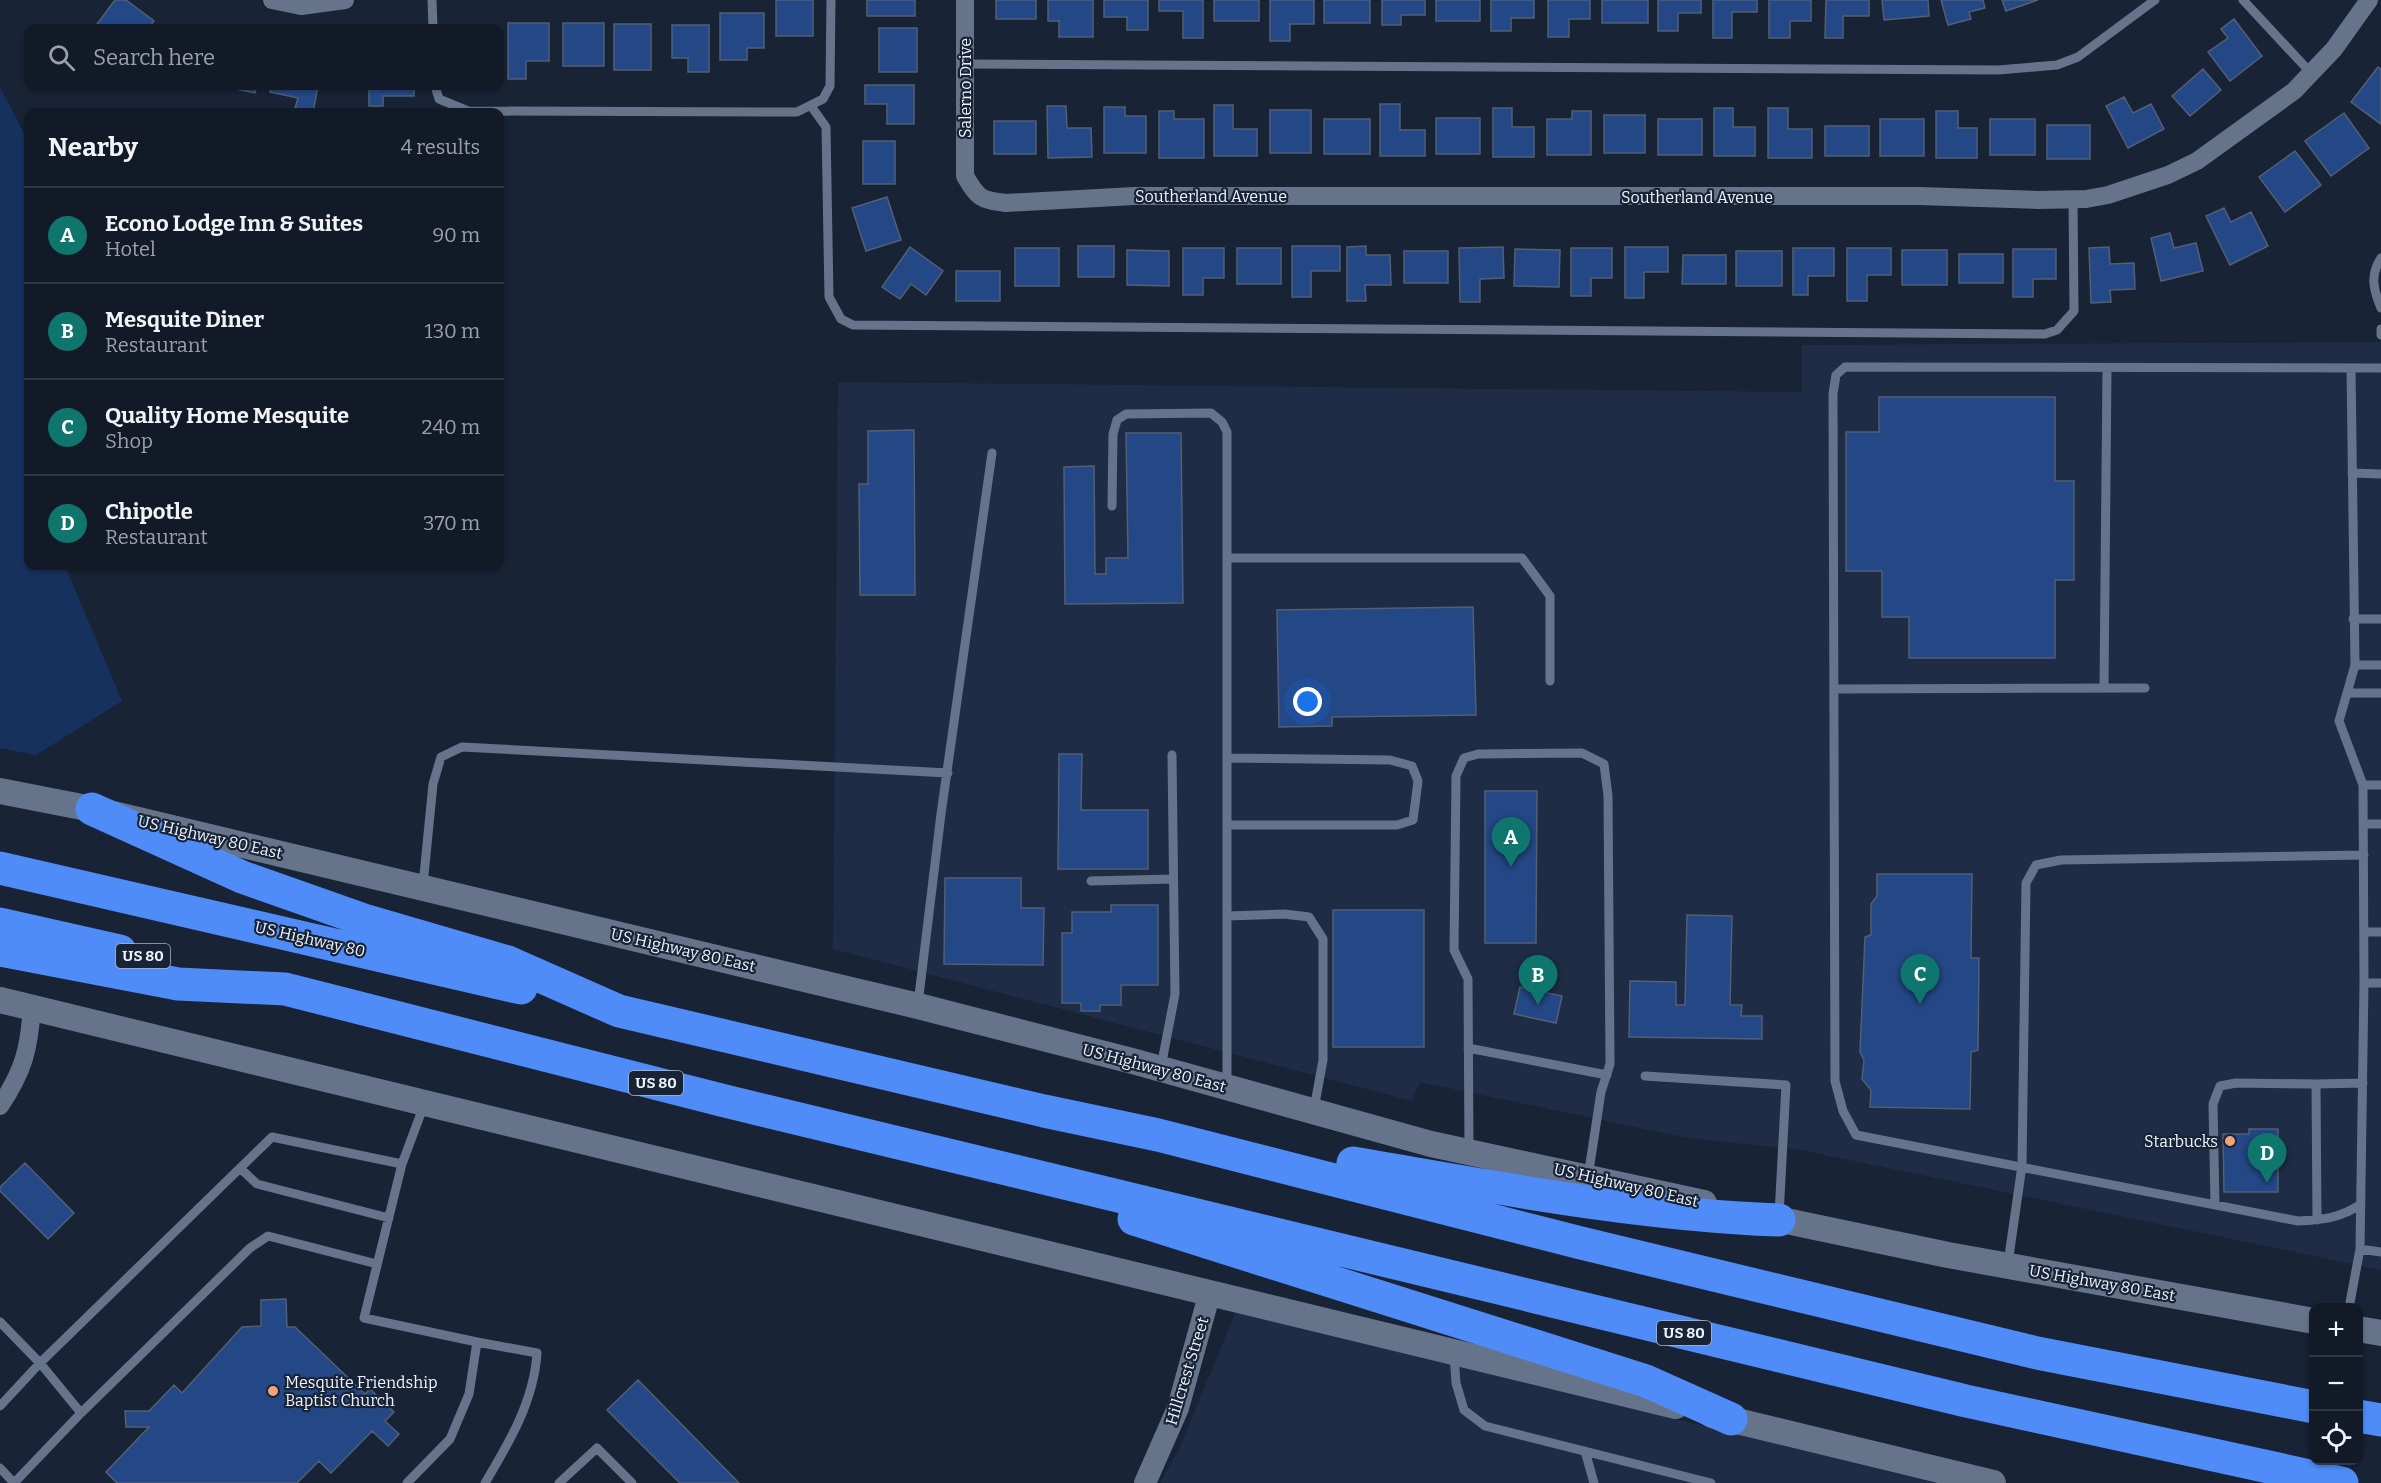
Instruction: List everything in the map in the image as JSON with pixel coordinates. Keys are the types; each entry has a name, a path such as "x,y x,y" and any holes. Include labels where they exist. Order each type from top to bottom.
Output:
{"highway":[{"path":"92,809 242,877 364,921 508,962 619,1011 1251,1158 1581,1243 2037,1353 2309,1406"},
{"name":"US Highway 80","path":"0,868 619,1011"},
{"name":"US 80","path":"0,924 285,989 725,1101 2027,1416 2342,1483"},
{"path":"0,950 178,984 285,989"},
{"path":"1251,1158 1343,1161 1527,1192 1724,1218 1779,1220"},
{"path":"1028,1173 1100,1208 1646,1381 1731,1419"},
{"path":"2363,1417 2381,1420"}],"main road":[{"name":"US Highway 80 East","path":"0,791 92,809 918,1006 1161,1069 1431,1144 1779,1220 2008,1266 2309,1320"},
{"path":"0,1000 1993,1483"},
{"path":"2363,1330 2381,1333"}],"street":[{"path":"272,0 292,2 301,6 345,0"},
{"name":"Salerno Drive","path":"965,0 965,176"},
{"name":"Southerland Avenue","path":"965,176 976,196 986,201 1006,203 1134,196 1918,196 2073,199 2109,195 2150,182 2197,161 2294,91 2334,49 2369,0"},
{"path":"0,1106 15,1083 29,1047 32,1007"},
{"name":"Hillcrest Street","path":"1145,1483 1178,1408 1210,1292"}],"lane":[{"path":"432,0 433,24"},
{"path":"504,111 797,112 822,99 830,86 831,0"},
{"path":"965,64 1998,70 2057,65 2078,57 2155,0"},
{"path":"2243,0 2311,73"},
{"path":"436,90 439,99 461,108"},
{"path":"811,106 826,127 829,297 842,319 853,325 2045,334 2057,330 2074,311 2073,199"},
{"path":"2381,258 2374,269 2374,290 2381,308"},
{"path":"2381,329 2381,335"},
{"path":"2361,1204 2348,1212 2317,1220 2298,1221 1856,1135 1843,1112 1835,1081 1836,375 1845,367 2381,368"},
{"path":"2104,688 2107,368"},
{"path":"2350,368 2355,665 2339,721 2363,784 2364,983 2360,1249 2350,1303"},
{"path":"1112,506 1113,434 1117,420 1126,414 1211,413 1222,422 1227,432 1227,1088"},
{"path":"918,1006 992,453"},
{"path":"2352,473 2381,474"},
{"path":"1227,558 1522,558 1550,596 1550,681"},
{"path":"2353,619 2381,619"},
{"path":"2355,665 2381,665"},
{"path":"1834,689 2145,688"},
{"path":"2347,693 2381,693"},
{"path":"422,888 433,784 441,757 462,747 948,773"},
{"path":"1469,1152 1468,979 1454,950 1456,776 1464,758 1478,753 1582,753 1604,764 1608,796 1610,1064 1601,1092 1588,1177"},
{"path":"1161,1069 1175,994 1172,755"},
{"path":"1227,758 1390,760 1412,766 1418,781 1413,820 1397,825 1227,825"},
{"path":"2363,784 2381,785"},
{"path":"2363,824 2381,824"},
{"path":"2008,1266 2022,1166 2026,883 2036,865 2061,860 2364,855"},
{"path":"1091,881 1173,879"},
{"path":"1227,916 1284,914 1309,917 1323,939 1323,1060 1314,1112"},
{"path":"2364,932 2381,932"},
{"path":"2364,983 2381,983"},
{"path":"1468,1048 1606,1075"},
{"path":"1646,1076 1786,1085 1779,1220"},
{"path":"2215,1204 2213,1104 2220,1086 2236,1083 2363,1083"},
{"path":"2316,1084 2317,1220"},
{"path":"426,1102 402,1164 364,1318 537,1353 536,1365 518,1428 485,1483"},
{"path":"0,1406 40,1363 272,1137 402,1164"},
{"path":"240,1168 257,1184 389,1218"},
{"path":"0,1468 14,1483 81,1413 249,1248 268,1236 377,1264"},
{"path":"2360,1249 2381,1252"},
{"path":"0,1322 40,1363 81,1413"},
{"path":"407,1483 450,1439 469,1394 477,1342"},
{"path":"1454,1352 1456,1383 1464,1410 1485,1426 1711,1483"},
{"path":"559,1483 597,1448 632,1483"},
{"path":"1586,1451 1594,1483"}],"shaded area":[{"path":"0,87 24,133 24,570 67,570 122,701 36,755 0,748"},
{"path":"2381,342 2381,1270 1801,1150 1687,1138 1420,1082 1412,1101 833,949 838,382 1802,392 1802,345"},
{"path":"1236,1311 1935,1483 1160,1483 1180,1447"}],"building":[{"path":"115,0 126,0 154,21 152,24 97,24"},
{"path":"776,0 813,0 813,36 776,36"},
{"path":"867,0 915,0 915,16 867,16"},
{"path":"996,0 1036,0 1036,19 996,19"},
{"path":"1048,0 1093,0 1093,37 1059,37 1059,21 1048,21"},
{"path":"1104,0 1148,0 1148,30 1127,30 1127,17 1104,17"},
{"path":"1159,0 1203,0 1203,38 1183,38 1183,11 1159,11"},
{"path":"1214,0 1259,0 1259,21 1214,21"},
{"path":"1270,0 1314,0 1314,24 1290,24 1290,41 1270,41"},
{"path":"1324,0 1370,0 1370,23 1324,23"},
{"path":"1382,0 1425,0 1425,15 1401,15 1401,25 1382,25"},
{"path":"1436,0 1480,0 1480,21 1436,21"},
{"path":"1491,0 1534,0 1534,18 1511,18 1511,31 1491,31"},
{"path":"1548,0 1590,0 1590,19 1569,19 1569,37 1548,37"},
{"path":"1602,0 1648,0 1648,23 1602,23"},
{"path":"1658,0 1701,0 1701,13 1678,13 1678,31 1658,31"},
{"path":"1713,0 1757,0 1757,12 1732,12 1732,38 1713,38"},
{"path":"1769,0 1811,0 1811,21 1790,21 1790,38 1769,38"},
{"path":"1826,0 1869,0 1869,16 1843,16 1843,38 1825,38"},
{"path":"1882,0 1928,0 1929,16 1884,20"},
{"path":"1941,0 1983,0 1985,8 1969,12 1971,19 1948,25"},
{"path":"2002,0 2038,0 2006,11"},
{"path":"720,13 764,13 764,48 747,48 747,60 720,60"},
{"path":"2234,19 2262,56 2230,81 2208,52 2228,38 2221,29"},
{"path":"508,23 549,23 549,61 526,61 526,79 508,79"},
{"path":"563,23 604,23 604,66 563,66"},
{"path":"614,24 651,24 651,70 614,70"},
{"path":"672,25 709,25 709,72 688,72 688,58 672,58"},
{"path":"879,28 917,28 917,72 879,72"},
{"path":"2378,67 2381,69 2381,124 2351,102"},
{"path":"2203,69 2221,90 2190,116 2172,96"},
{"path":"865,85 914,85 914,124 887,124 887,104 865,104"},
{"path":"240,90 256,90 255,93"},
{"path":"270,90 317,90 314,108 295,108 298,98 270,92"},
{"path":"369,90 414,90 414,96 383,96 383,106 369,106"},
{"path":"2124,97 2133,113 2151,104 2164,129 2128,148 2106,106"},
{"path":"1380,104 1400,104 1400,130 1425,130 1425,156 1380,156"},
{"path":"1214,105 1233,105 1233,129 1257,129 1257,156 1214,156"},
{"path":"1047,106 1066,106 1067,128 1091,128 1092,157 1048,158"},
{"path":"1104,107 1125,107 1125,116 1146,116 1146,153 1104,153"},
{"path":"1493,108 1512,108 1512,127 1534,127 1534,157 1493,157"},
{"path":"1714,108 1733,108 1733,127 1755,127 1755,156 1714,156"},
{"path":"1768,108 1788,108 1788,129 1812,129 1812,158 1768,158"},
{"path":"1270,110 1311,110 1311,153 1270,153"},
{"path":"1159,111 1174,111 1174,119 1204,119 1204,158 1159,158"},
{"path":"1572,111 1591,111 1591,155 1547,155 1547,119 1572,119"},
{"path":"1936,111 1958,111 1958,128 1977,128 1977,158 1936,158"},
{"path":"2344,113 2369,148 2331,176 2305,141"},
{"path":"1604,115 1645,115 1645,153 1604,153"},
{"path":"1436,118 1480,118 1480,154 1436,154"},
{"path":"1324,119 1370,119 1370,154 1324,154"},
{"path":"1658,119 1702,119 1702,155 1658,155"},
{"path":"1880,119 1924,119 1924,156 1880,156"},
{"path":"1990,119 2035,119 2035,155 1990,155"},
{"path":"994,121 1036,121 1036,154 994,154"},
{"path":"2047,125 2090,125 2090,159 2047,159"},
{"path":"1825,126 1869,126 1869,156 1825,156"},
{"path":"863,141 895,141 895,184 863,184"},
{"path":"2295,151 2321,185 2285,212 2259,177"},
{"path":"887,197 901,240 866,251 852,208"},
{"path":"2224,208 2231,222 2251,212 2268,246 2230,265 2206,216"},
{"path":"2170,233 2174,248 2196,243 2203,271 2161,281 2151,238"},
{"path":"1078,246 1114,246 1114,277 1078,277"},
{"path":"1292,246 1340,246 1340,271 1311,271 1311,297 1292,297"},
{"path":"1366,246 1366,255 1390,255 1391,285 1365,285 1366,301 1347,301 1347,247"},
{"path":"910,247 943,271 926,295 911,284 900,299 882,287"},
{"path":"1503,247 1504,278 1480,279 1480,302 1460,302 1459,248"},
{"path":"1625,247 1668,247 1668,272 1644,272 1644,298 1625,298"},
{"path":"2109,247 2110,264 2134,263 2135,289 2110,290 2111,302 2091,303 2089,248"},
{"path":"1015,248 1059,248 1059,286 1015,286"},
{"path":"1183,248 1224,248 1224,278 1203,278 1203,295 1183,295"},
{"path":"1237,248 1281,248 1281,284 1237,284"},
{"path":"1571,248 1612,248 1612,278 1591,278 1591,296 1571,296"},
{"path":"1793,248 1834,248 1834,276 1808,276 1808,295 1793,295"},
{"path":"1847,248 1891,248 1891,275 1867,275 1867,301 1847,301"},
{"path":"1515,249 1560,250 1559,287 1514,286"},
{"path":"2013,249 2056,249 2056,279 2033,279 2033,297 2013,297"},
{"path":"1127,250 1169,251 1169,286 1127,285"},
{"path":"1902,250 1947,250 1947,285 1902,285"},
{"path":"1404,251 1448,251 1448,283 1404,283"},
{"path":"1736,251 1782,251 1782,286 1736,286"},
{"path":"1959,254 2003,254 2003,283 1959,283"},
{"path":"1683,255 1726,255 1726,284 1682,284"},
{"path":"956,271 1000,271 1000,301 956,301"},
{"path":"1879,397 2055,397 2055,481 2074,481 2074,580 2055,580 2055,658 1909,658 1909,617 1882,617 1882,571 1846,571 1846,432 1879,432"},
{"path":"914,430 915,595 860,595 859,484 868,484 868,431"},
{"path":"1126,433 1181,433 1183,603 1065,604 1064,467 1094,466 1095,574 1106,574 1106,558 1128,558"},
{"path":"1473,607 1476,715 1332,717 1332,726 1279,727 1277,610"},
{"path":"1059,754 1082,754 1081,810 1148,810 1148,869 1058,869"},
{"path":"1485,791 1537,791 1536,943 1485,943"},
{"path":"1877,874 1972,874 1971,958 1979,958 1978,1050 1971,1052 1970,1109 1870,1107 1871,1090 1862,1079 1864,1060 1860,1052 1865,937 1871,935 1871,904 1877,896"},
{"path":"945,878 1021,878 1021,908 1044,908 1043,965 944,964"},
{"path":"1111,905 1158,905 1158,985 1121,985 1121,1005 1100,1005 1100,1011 1081,1011 1081,1003 1062,1003 1062,933 1072,933 1072,912 1111,912"},
{"path":"1333,910 1424,910 1424,1047 1333,1047"},
{"path":"1687,915 1732,916 1730,1005 1742,1005 1741,1016 1762,1016 1762,1039 1629,1037 1630,981 1676,982 1676,1005 1685,1005"},
{"path":"1520,987 1562,996 1556,1023 1514,1014"},
{"path":"2249,1129 2278,1129 2278,1192 2224,1192 2223,1134 2249,1134"},
{"path":"25,1163 74,1213 48,1239 0,1191 0,1187"},
{"name":"Mesquite Friendship Baptist Church","path":"286,1299 287,1327 295,1327 365,1394 370,1389 394,1412 385,1421 399,1434 388,1446 372,1431 331,1473 319,1461 297,1483 117,1483 106,1472 149,1427 126,1427 125,1411 149,1411 174,1385 182,1393 242,1327 261,1326 261,1300"},
{"path":"638,1380 739,1483 680,1483 607,1410"}],"place":[{"name":"Econo Lodge Inn & Suites","path":"1511,867"},
{"name":"Quality Home Mesquite","path":"1920,1004"},
{"name":"Mesquite Diner","path":"1538,1005"},
{"name":"Starbucks","path":"2230,1141"},
{"name":"Chipotle","path":"2267,1183"},
{"name":"Mesquite Friendship Baptist Church","path":"273,1391"}]}
